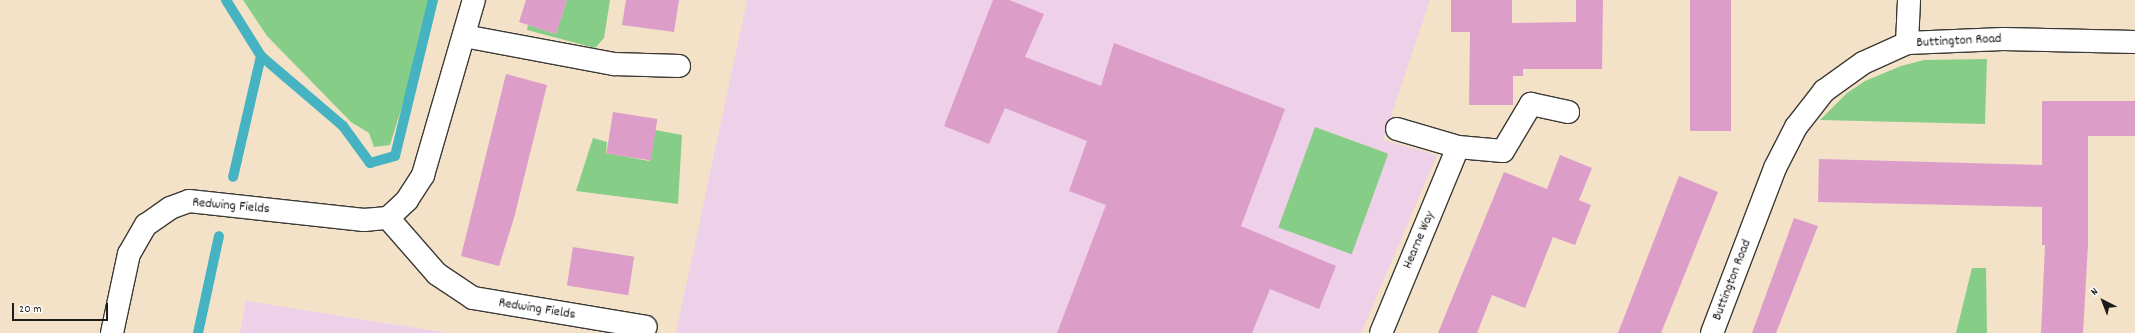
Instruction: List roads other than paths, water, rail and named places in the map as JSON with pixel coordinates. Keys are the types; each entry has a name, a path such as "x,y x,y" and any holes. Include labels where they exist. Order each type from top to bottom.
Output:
{"street":[{"path":"388,218 407,200 423,175 474,0"},
{"path":"1907,43 1909,0"},
{"path":"464,36 614,64 679,66"},
{"name":"Buttington Road","path":"1712,333 1775,168 1796,127 1824,91 1863,64 1907,43 2003,38 2135,42"},
{"path":"1397,129 1458,147 1503,151 1531,104 1568,112"},
{"name":"Hearne Way","path":"1381,333 1458,147"},
{"name":"Redwing Fields","path":"112,333 129,254 146,225 170,208 189,201 364,220 388,218 437,274 456,289 473,298 646,327"}],"waterway":[{"path":"226,0 261,56 233,177"},
{"path":"261,56 343,126 370,163 395,156 433,0"},
{"path":"198,333 219,236"}]}
